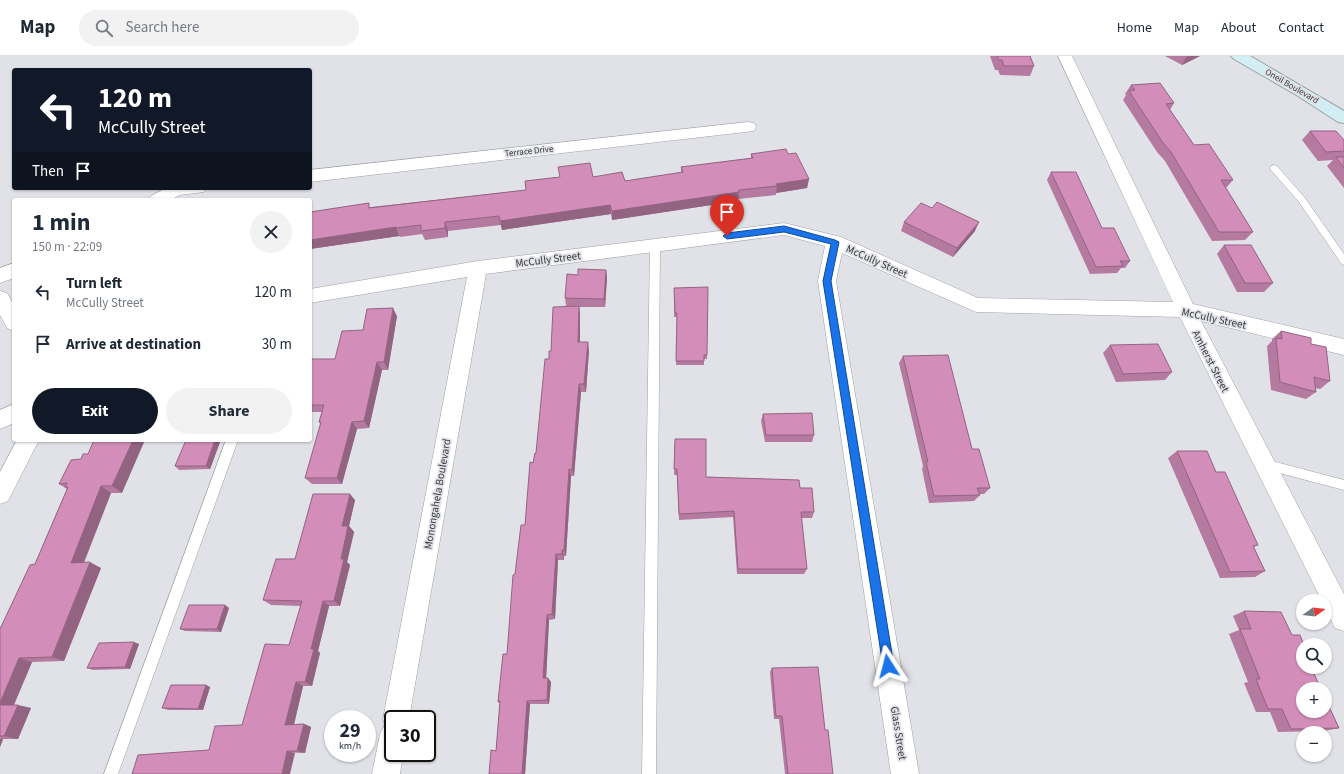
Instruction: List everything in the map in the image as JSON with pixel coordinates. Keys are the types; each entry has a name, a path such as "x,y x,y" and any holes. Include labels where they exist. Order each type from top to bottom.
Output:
{"street":[{"name":"Amherst Street","path":"1064,56 1186,310 1344,619"},
{"name":"Oneil Boulevard","path":"1239,56 1304,92 1344,118"},
{"name":"Terrace Drive","path":"312,176 748,127"},
{"path":"161,198 176,190"},
{"name":"McCully Street","path":"312,296 478,268 784,229 835,242 976,305 1186,310 1344,348"},
{"name":"Glass Street","path":"835,242 827,281 905,774"},
{"name":"Monongahela Boulevard","path":"398,710 478,268"},
{"path":"0,276 12,271"},
{"path":"0,298 12,319"},
{"path":"0,420 12,414"},
{"path":"0,494 27,442"},
{"path":"386,774 388,762"}],"lane":[{"path":"1274,168 1302,200 1344,262"},
{"path":"649,774 655,246"},
{"path":"111,774 231,442"},
{"path":"1264,464 1344,485"}],"building":[{"path":"997,56 1030,56 1034,66 1004,66 1002,60 999,60"},
{"path":"1160,83 1174,103 1166,104 1194,145 1209,144 1233,180 1221,180 1253,232 1219,232 1171,152 1163,143 1129,91 1135,90 1131,85"},
{"path":"1310,131 1336,131 1344,140 1344,151 1326,152"},
{"path":"786,149 788,154 796,153 809,179 776,184 777,186 739,190 739,192 612,211 610,205 500,221 499,216 445,222 445,228 421,231 421,225 396,227 312,240 312,212 369,203 369,208 526,190 525,181 560,177 558,167 590,163 593,177 622,172 625,181 683,172 681,167 753,158 751,154"},
{"path":"1336,157 1344,157 1344,168"},
{"path":"1051,172 1076,172 1102,228 1114,228 1130,261 1120,261 1123,266 1096,267"},
{"path":"937,202 979,222 957,248 904,222 921,203 932,208"},
{"path":"1224,245 1251,245 1273,283 1245,283"},
{"path":"578,269 606,270 604,299 565,298 567,274 578,275"},
{"path":"708,287 707,355 704,355 704,361 676,361 677,313 675,313 674,288"},
{"path":"579,306 578,342 588,342 584,384 579,384 572,470 569,469 564,550 562,550 562,554 556,554 552,614 547,615 543,678 548,678 547,700 527,701 522,774 489,774 491,750 496,751 500,701 498,702 503,654 507,654 513,575 515,574 521,525 525,525 530,462 533,463 536,453 545,359 549,359 549,351 551,351 553,307"},
{"path":"393,308 384,362 377,362 364,421 352,422 337,478 305,478 321,422 319,422 324,405 312,405 312,359 335,359 342,331 363,330 367,309"},
{"path":"1281,331 1311,338 1311,344 1326,347 1330,381 1314,377 1316,392 1280,382 1276,338 1282,339"},
{"path":"1158,344 1172,372 1123,374 1110,345"},
{"path":"948,355 972,449 979,449 990,488 977,488 980,495 934,496 926,462 928,462 903,356"},
{"path":"812,413 814,435 766,435 763,414"},
{"path":"675,439 706,439 706,477 799,480 800,488 812,488 814,512 801,512 807,569 738,569 734,511 679,514 677,469 674,469"},
{"path":"93,442 132,442 112,486 101,486 71,563 90,562 52,657 19,658 0,703 0,629 30,565 35,564 68,487 65,487 67,483 59,484 71,460 81,459 83,454 88,454"},
{"path":"185,442 214,442 206,466 175,466"},
{"path":"1177,451 1207,451 1216,472 1225,472 1258,545 1253,546 1265,571 1230,572"},
{"path":"313,494 350,494 342,526 348,526 341,559 344,559 334,601 323,601 311,649 314,649 305,682 296,682 285,725 304,724 297,751 287,751 282,774 132,774 138,755 209,750 215,726 242,725 265,644 289,645 302,601 263,600 276,559 295,559"},
{"path":"189,605 225,605 217,629 180,629"},
{"path":"1244,611 1281,612 1292,635 1300,635 1301,638 1296,638 1296,674 1314,674 1318,682 1296,682 1296,718 1332,718 1332,713 1339,728 1332,728 1332,726 1296,726 1296,729 1291,729 1282,709 1268,709 1256,679 1260,679 1240,629 1251,629"},
{"path":"134,642 125,667 87,668 99,643"},
{"path":"818,667 825,730 828,730 833,774 788,774 782,716 776,716 772,668"},
{"path":"171,685 206,685 198,709 162,708"},
{"path":"0,705 18,705 4,736 0,736"}],"route":[{"path":"727,236 784,229 835,242 827,281 888,666"}]}
